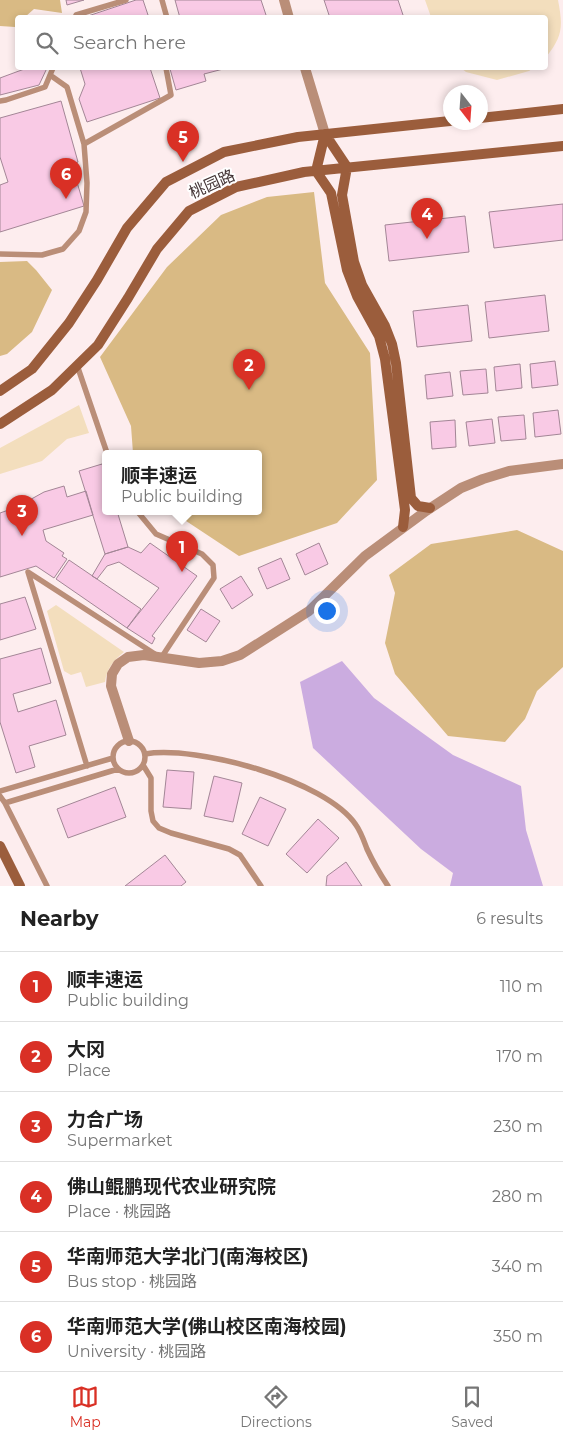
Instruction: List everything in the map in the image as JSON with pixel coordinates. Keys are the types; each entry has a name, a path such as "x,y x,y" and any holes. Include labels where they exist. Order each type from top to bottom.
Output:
{"main road":[{"path":"488,117 563,110"},
{"name":"桃园路","path":"0,391 32,369 68,323 97,280 127,228 166,182 224,152 298,137 443,122"},
{"path":"325,134 347,167 342,195 354,262 362,285 385,326 392,344 396,363 411,498 418,506 430,508"},
{"path":"325,134 316,171 331,193 347,270 357,296 379,336 385,359 405,510 403,528"},
{"name":"桃园路","path":"0,424 52,390 98,345 157,249 189,211 236,187 304,172 563,146"},
{"path":"0,846 20,886"}],"street":[{"path":"284,0 288,15"},
{"path":"306,70 325,134"},
{"path":"129,742 111,686 112,674 118,664 128,656 144,655 199,663 222,661 240,655 309,611 365,556 430,508 461,488 509,471 563,464"}],"lane":[{"path":"76,15 126,0"},
{"path":"162,0 166,15"},
{"path":"0,100 6,100 45,87 52,70"},
{"path":"84,144 171,95 166,70"},
{"path":"0,254 42,255 63,249 79,231 86,212 87,183 84,144 67,87 50,75"},
{"path":"77,365 106,450"},
{"path":"87,766 28,572 161,658 214,578 213,565 202,554 156,534 140,515"},
{"path":"129,742 139,745 145,754 143,765 136,772 130,774 118,769 114,763 113,758 116,748 129,742"},
{"path":"145,754 159,752 210,757 274,775 318,793 342,810 356,825 375,866 388,886"},
{"path":"0,791 113,758"},
{"path":"143,765 151,778 151,810 153,821 159,828 171,834 229,849 240,855 260,886"},
{"path":"5,803 118,769"},
{"path":"0,796 47,886"}],"shaded area":[{"path":"0,0 60,0 62,13 34,9 27,15 15,15 15,27 0,26"},
{"path":"425,0 558,0 561,24 559,37 548,55 548,15 430,15"},
{"path":"464,70 530,70 497,80"},
{"path":"314,192 325,283 370,353 377,480 337,523 239,556 177,515 262,515 262,450 133,450 131,426 100,357 167,267 221,215 267,197"},
{"path":"27,261 52,290 32,332 7,354 0,356 0,262"},
{"path":"79,405 89,433 67,439 42,461 0,474 0,448"},
{"path":"517,530 563,551 563,667 537,691 525,719 505,742 448,736 395,674 385,643 395,593 389,575 431,544"},
{"path":"56,605 124,652 111,665 105,682 86,687 81,672 71,675 64,671 47,611"},
{"path":"342,661 374,698 453,755 521,786 526,830 543,886 450,886 453,873 421,849 313,748 300,682"}],"building":[{"path":"66,0 84,0 67,5"},
{"path":"136,0 143,0 148,15 91,15"},
{"path":"175,0 261,0 266,15 179,15"},
{"path":"324,0 398,0 403,15 329,15"},
{"path":"22,70 46,70 39,85 0,95 0,78"},
{"path":"81,70 151,70 160,98 87,122 79,99 85,84"},
{"path":"170,70 219,70 204,74 206,81 176,90"},
{"path":"61,101 78,162 72,165 84,206 0,232 0,185 8,182 0,157 0,118"},
{"path":"563,204 563,240 494,248 489,212"},
{"path":"465,216 469,252 389,261 385,225"},
{"path":"545,295 549,331 489,338 485,302"},
{"path":"468,305 472,341 417,347 413,311"},
{"path":"555,361 558,385 532,388 530,364"},
{"path":"520,364 522,388 496,391 494,367"},
{"path":"486,369 488,393 463,395 460,371"},
{"path":"450,372 453,396 427,399 425,375"},
{"path":"558,410 561,434 535,437 533,413"},
{"path":"524,415 526,439 501,441 498,417"},
{"path":"492,419 495,443 469,446 466,422"},
{"path":"455,420 456,447 432,449 430,422"},
{"path":"102,464 102,515 118,515 128,547 105,554 79,471"},
{"path":"64,486 67,497 86,491 93,515 43,530 46,541 64,553 62,556 67,559 54,578 36,566 0,577 0,513 17,507 44,492"},
{"path":"150,543 197,576 152,636 155,638 152,644 127,628 159,588 119,562 107,566 97,579 92,576 105,554 128,547 141,553"},
{"path":"319,543 328,564 305,575 296,554"},
{"path":"281,558 290,579 267,589 258,568"},
{"path":"69,560 141,609 127,628 56,579"},
{"path":"241,576 253,595 232,609 220,589"},
{"path":"25,597 36,629 0,640 0,604"},
{"path":"201,609 220,621 206,642 187,630"},
{"path":"41,648 51,683 13,694 18,712 56,700 66,735 29,746 35,767 16,773 0,722 0,659"},
{"path":"167,770 194,772 191,809 163,807"},
{"path":"214,776 242,783 233,822 204,816"},
{"path":"115,787 126,817 68,838 57,809"},
{"path":"260,797 286,809 268,846 242,834"},
{"path":"318,819 339,838 307,873 286,854"},
{"path":"165,855 186,882 181,886 125,886"},
{"path":"346,862 362,886 326,886 327,876"}],"place":[{"name":"华南师范大学北门(南海校区)","path":"183,162"},
{"name":"华南师范大学(佛山校区南海校园)","path":"66,199"},
{"name":"佛山鲲鹏现代农业研究院","path":"427,239"},
{"name":"大冈","path":"249,390"},
{"name":"力合广场","path":"22,536"},
{"name":"顺丰速运","path":"182,572"}]}
